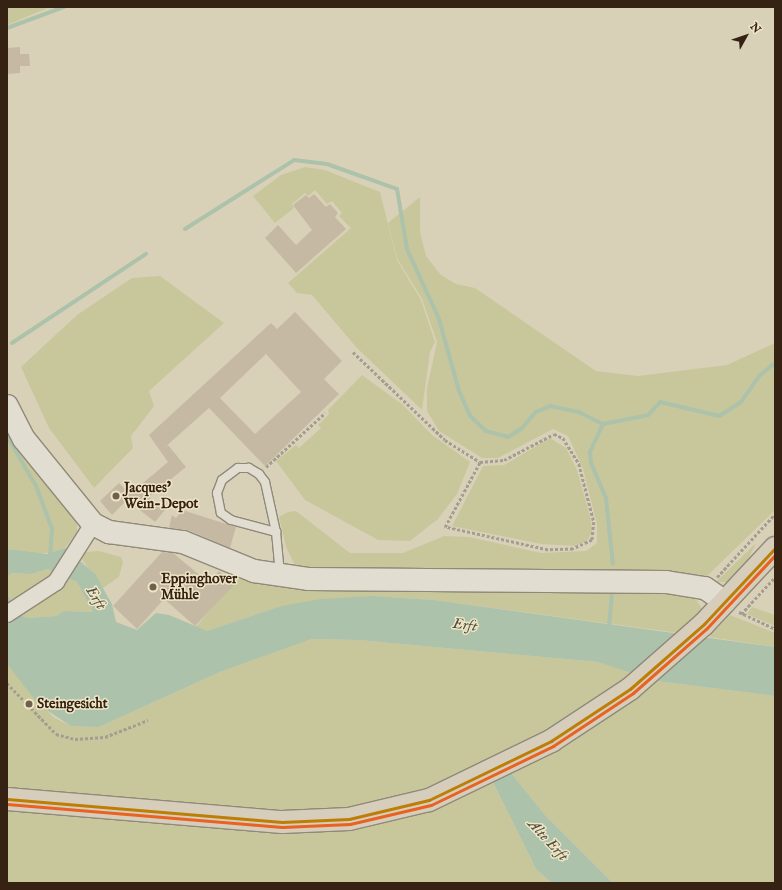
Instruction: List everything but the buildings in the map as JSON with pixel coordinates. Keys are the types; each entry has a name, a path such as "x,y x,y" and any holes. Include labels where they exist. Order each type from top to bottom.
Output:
{"main road":[{"path":"7,406 24,439 93,524 116,533 183,542 234,565 280,576 620,580 666,582 705,588 733,608"},
{"path":"7,799 266,822 349,819 429,800 469,784 551,741 630,688 704,624 733,608 775,548"}],"street":[{"path":"12,612 56,582 93,524"}],"lane":[{"path":"276,532 231,520 220,513 217,503 222,480 230,473 249,468 259,474 266,482 276,532 281,560 280,576"}],"path":[{"path":"353,352 445,440 480,462 504,460 554,434 563,438 579,464 594,522 592,540 573,549 548,550 445,528 480,462"},
{"path":"259,474 324,413"},
{"path":"705,588 775,514"},
{"path":"775,577 733,608 775,629"},
{"path":"7,684 56,734 75,739 105,737 148,720"}],"shaded area":[{"path":"7,7 50,7 7,25"},
{"path":"305,167 325,170 380,192 397,260 421,300 435,342 430,352 422,410 356,347 312,295 297,293 288,283 351,228 339,216 342,213 332,201 327,204 315,190 308,196 305,193 292,204 294,208 275,223 253,196 281,175"},
{"path":"420,197 420,232 426,256 441,275 456,284 475,288 596,371 638,376 727,365 775,343 775,510 703,580 303,574 296,567 286,547 279,517 288,512 296,511 350,553 403,553 444,536 469,537 541,553 586,551 597,543 597,524 583,469 568,436 553,429 498,458 482,458 439,431 427,411 427,388 437,342 422,299 397,258 388,223"},
{"path":"160,276 224,323 149,391 154,406 131,436 133,448 94,488 49,428 21,367 77,315 132,278"},
{"path":"362,375 403,405 432,435 470,462 457,494 438,519 410,541 378,540 305,500 276,461 296,445 299,448 321,428 318,425 329,414 328,410"},
{"path":"7,421 77,520 77,532 65,548 58,552 34,554 7,549"},
{"path":"550,438 566,448 577,470 591,520 592,532 587,541 576,546 541,544 452,526 483,466 504,465"},
{"path":"756,543 747,562 730,582 716,582"},
{"path":"99,551 121,557 123,562 119,577 103,588 81,558 85,552"},
{"path":"48,569 54,571 49,578 13,604 7,594 7,578 11,573 31,574"},
{"path":"242,572 693,594 702,609 679,633 434,600 373,596 281,606 207,631 195,628"},
{"path":"68,578 77,582 93,612 64,611 56,616 29,618 19,615"},
{"path":"752,607 775,615 775,626 747,614"},
{"path":"730,615 775,633 775,647 709,637"},
{"path":"312,639 359,640 598,662 638,673 590,707 465,777 386,804 315,814 7,791 7,664 53,717 71,726 99,727 220,672"},
{"path":"657,681 775,696 775,883 613,883 545,815 511,773 557,747"},
{"path":"493,782 536,869 552,883 7,883 7,807 243,828 472,792"}],"water":[{"name":"Erft","path":"65,548 95,574 112,604 116,622 137,630 156,613 169,615 207,631 281,606 321,599 373,596 434,600 775,647 775,696 657,681 598,662 359,640 312,639 220,672 99,727 71,726 39,705 7,664 7,594 19,615 29,618 56,616 64,611 93,612 77,582 48,569 31,574 11,573 7,578 7,549 47,554"},
{"name":"Alte Erft","path":"511,773 545,815 613,883 552,883 536,869 493,782"}],"waterway":[{"path":"7,28 64,7"},
{"path":"185,229 294,160 327,164 397,189 407,249 439,319 459,391 470,416 486,431 508,437 521,429 536,412 550,406 579,412 603,424 648,415 660,402 719,416 741,402 759,376 775,363"},
{"path":"12,343 146,254"},
{"path":"603,424 590,452 591,463 606,499 613,564"},
{"path":"7,436 36,486 52,529 50,558"},
{"path":"609,627 612,595"}],"transit line":[{"path":"7,799 282,822 349,819 429,800 551,741 630,689 704,624 775,548"},
{"path":"7,804 282,827 350,824 431,805 553,746 633,693 707,628 775,555"}],"place":[{"name":"Jacques’ Wein-Depot","path":"116,496"},
{"name":"Eppinghover Mühle","path":"153,587"},
{"name":"Steingesicht","path":"29,704"}]}
